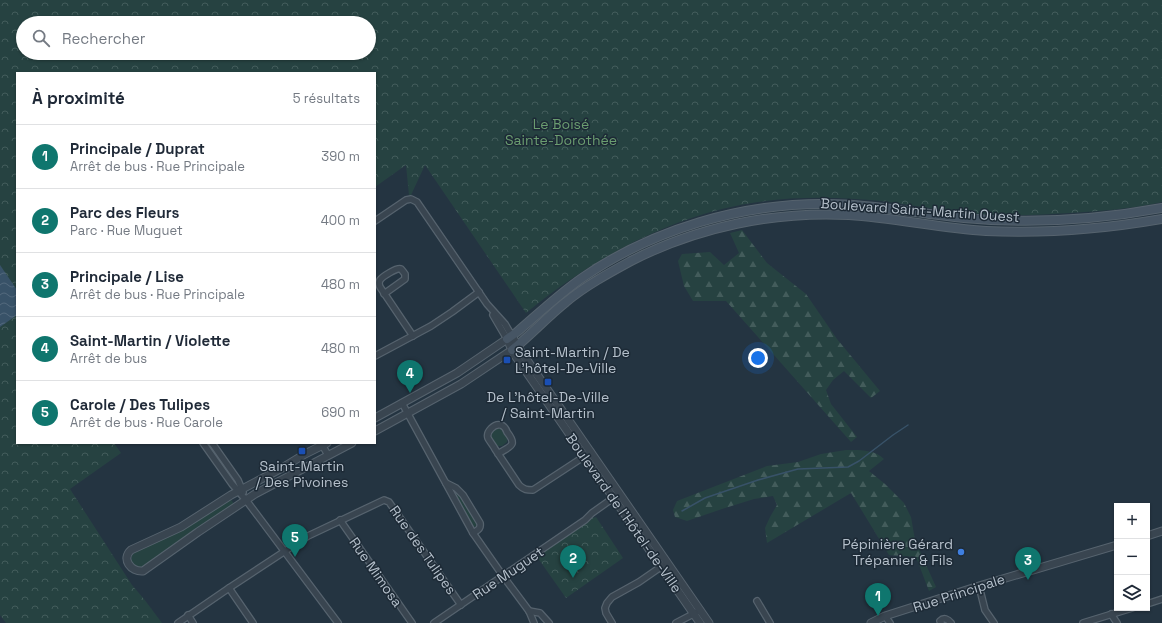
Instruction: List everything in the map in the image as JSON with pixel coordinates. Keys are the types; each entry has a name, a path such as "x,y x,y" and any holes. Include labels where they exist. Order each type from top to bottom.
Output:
{"main road":[{"name":"Boulevard Saint-Martin Ouest","path":"509,338 574,284 602,265 625,252 687,226 745,211 794,205 835,204 868,206 966,218 1028,220 1089,218 1162,208"},
{"name":"Boulevard Saint-Martin Ouest","path":"514,348 569,299 624,265 646,254 684,239 739,224 792,216 831,215 879,218 960,229 1036,231 1105,227 1162,219"}],"street":[{"name":"Boulevard de l'Hôtel-de-Ville","path":"376,220 406,200 415,200 419,204 479,292 505,324 514,348 664,565 697,612 709,623"},
{"path":"384,294 405,279 405,274 401,269 395,269 380,280 379,285 384,294 413,336"},
{"path":"376,355 441,319 479,292"},
{"name":"Boulevard Saint-Martin Ouest","path":"376,417 465,369 509,338"},
{"name":"Boulevard Saint-Martin Ouest","path":"376,430 461,384 514,348"},
{"path":"402,403 473,533 530,611 534,623"},
{"path":"498,454 511,445 512,442 512,438 501,425 497,425 489,430 488,437 498,454 519,485 524,490 533,490 588,454"},
{"path":"204,444 232,484 240,490"},
{"path":"213,444 238,480 240,490 246,500 338,623"},
{"path":"328,455 323,444 240,490 181,527 131,550 127,557 128,564 136,570 143,571 256,493 350,444"},
{"path":"446,483 456,488 463,495 480,523 479,529 473,533"},
{"name":"Rue Muguet","path":"434,623 585,520 616,495"},
{"name":"Rue des Tulipes","path":"178,623 308,536 384,500 390,502 461,605"},
{"name":"Rue Mimosa","path":"340,520 412,623"},
{"path":"1150,535 1162,532"},
{"name":"Rue Principale","path":"870,623 885,616 979,586 1114,546"},
{"path":"612,623 606,613 605,608 612,597 639,582 664,565"},
{"path":"979,586 985,610 994,623"},
{"path":"229,588 254,623"},
{"path":"1150,603 1162,599"},
{"path":"757,601 770,623"},
{"path":"530,611 540,613 549,623"},
{"path":"1083,623 1122,611"},
{"name":"Boulevard de l'Hôtel-de-Ville","path":"697,612 700,623"},
{"path":"676,623 697,612"},
{"path":"1111,614 1117,623"},
{"path":"188,615 194,623"},
{"path":"885,616 890,623"},
{"path":"941,623 940,621 945,618 951,623"}],"green space":[{"name":"Le Boisé Sainte-Dorothée","path":"0,0 1162,0 1162,202 1139,206 1069,213 991,215 949,211 879,201 838,198 805,198 755,202 722,209 695,217 643,237 594,264 571,279 526,313 425,165 411,195 409,195 406,165 376,186 376,72 16,72 16,444 115,444 121,453 70,489 132,585 162,623 6,623 0,615"},
{"path":"742,230 767,263 806,294 837,339 880,391 871,398 844,371 833,380 826,390 831,404 857,437 851,442 726,301 693,301 684,286 678,261 682,254 710,252 724,265 739,253 730,233"},
{"path":"496,428 501,429 507,438 507,442 502,446 497,446 491,437 492,432"},
{"path":"846,450 861,450 876,453 884,459 869,471 885,484 904,503 911,517 915,540 936,587 929,591 916,557 889,555 851,493 767,543 765,528 777,505 773,496 754,499 687,521 675,517 673,510 677,501 767,466 798,462 821,454"},
{"path":"456,493 458,493 477,522 475,527 472,526 456,496"},
{"path":"230,498 234,504 143,567 139,567 132,563 131,558 134,552"},
{"path":"596,517 623,558 566,598 535,554 585,520"}],"water":[{"path":"0,265 16,289 16,316 0,327"}],"waterway":[{"path":"682,511 705,498 758,480 798,469 848,467 859,461 908,425"}],"place":[{"name":"Saint-Martin / De L'hôtel-De-Ville","path":"507,360"},
{"name":"De L'hôtel-De-Ville / Saint-Martin","path":"548,382"},
{"name":"Saint-Martin / Violette","path":"410,393"},
{"name":"Saint-Martin / Des Pivoines","path":"302,451"},
{"name":"Pépinière Gérard Trépanier & Fils","path":"961,552"},
{"name":"Carole / Des Tulipes","path":"295,557"},
{"name":"Parc des Fleurs","path":"573,578"},
{"name":"Principale / Lise","path":"1028,580"},
{"name":"Principale / Duprat","path":"878,616"}]}
